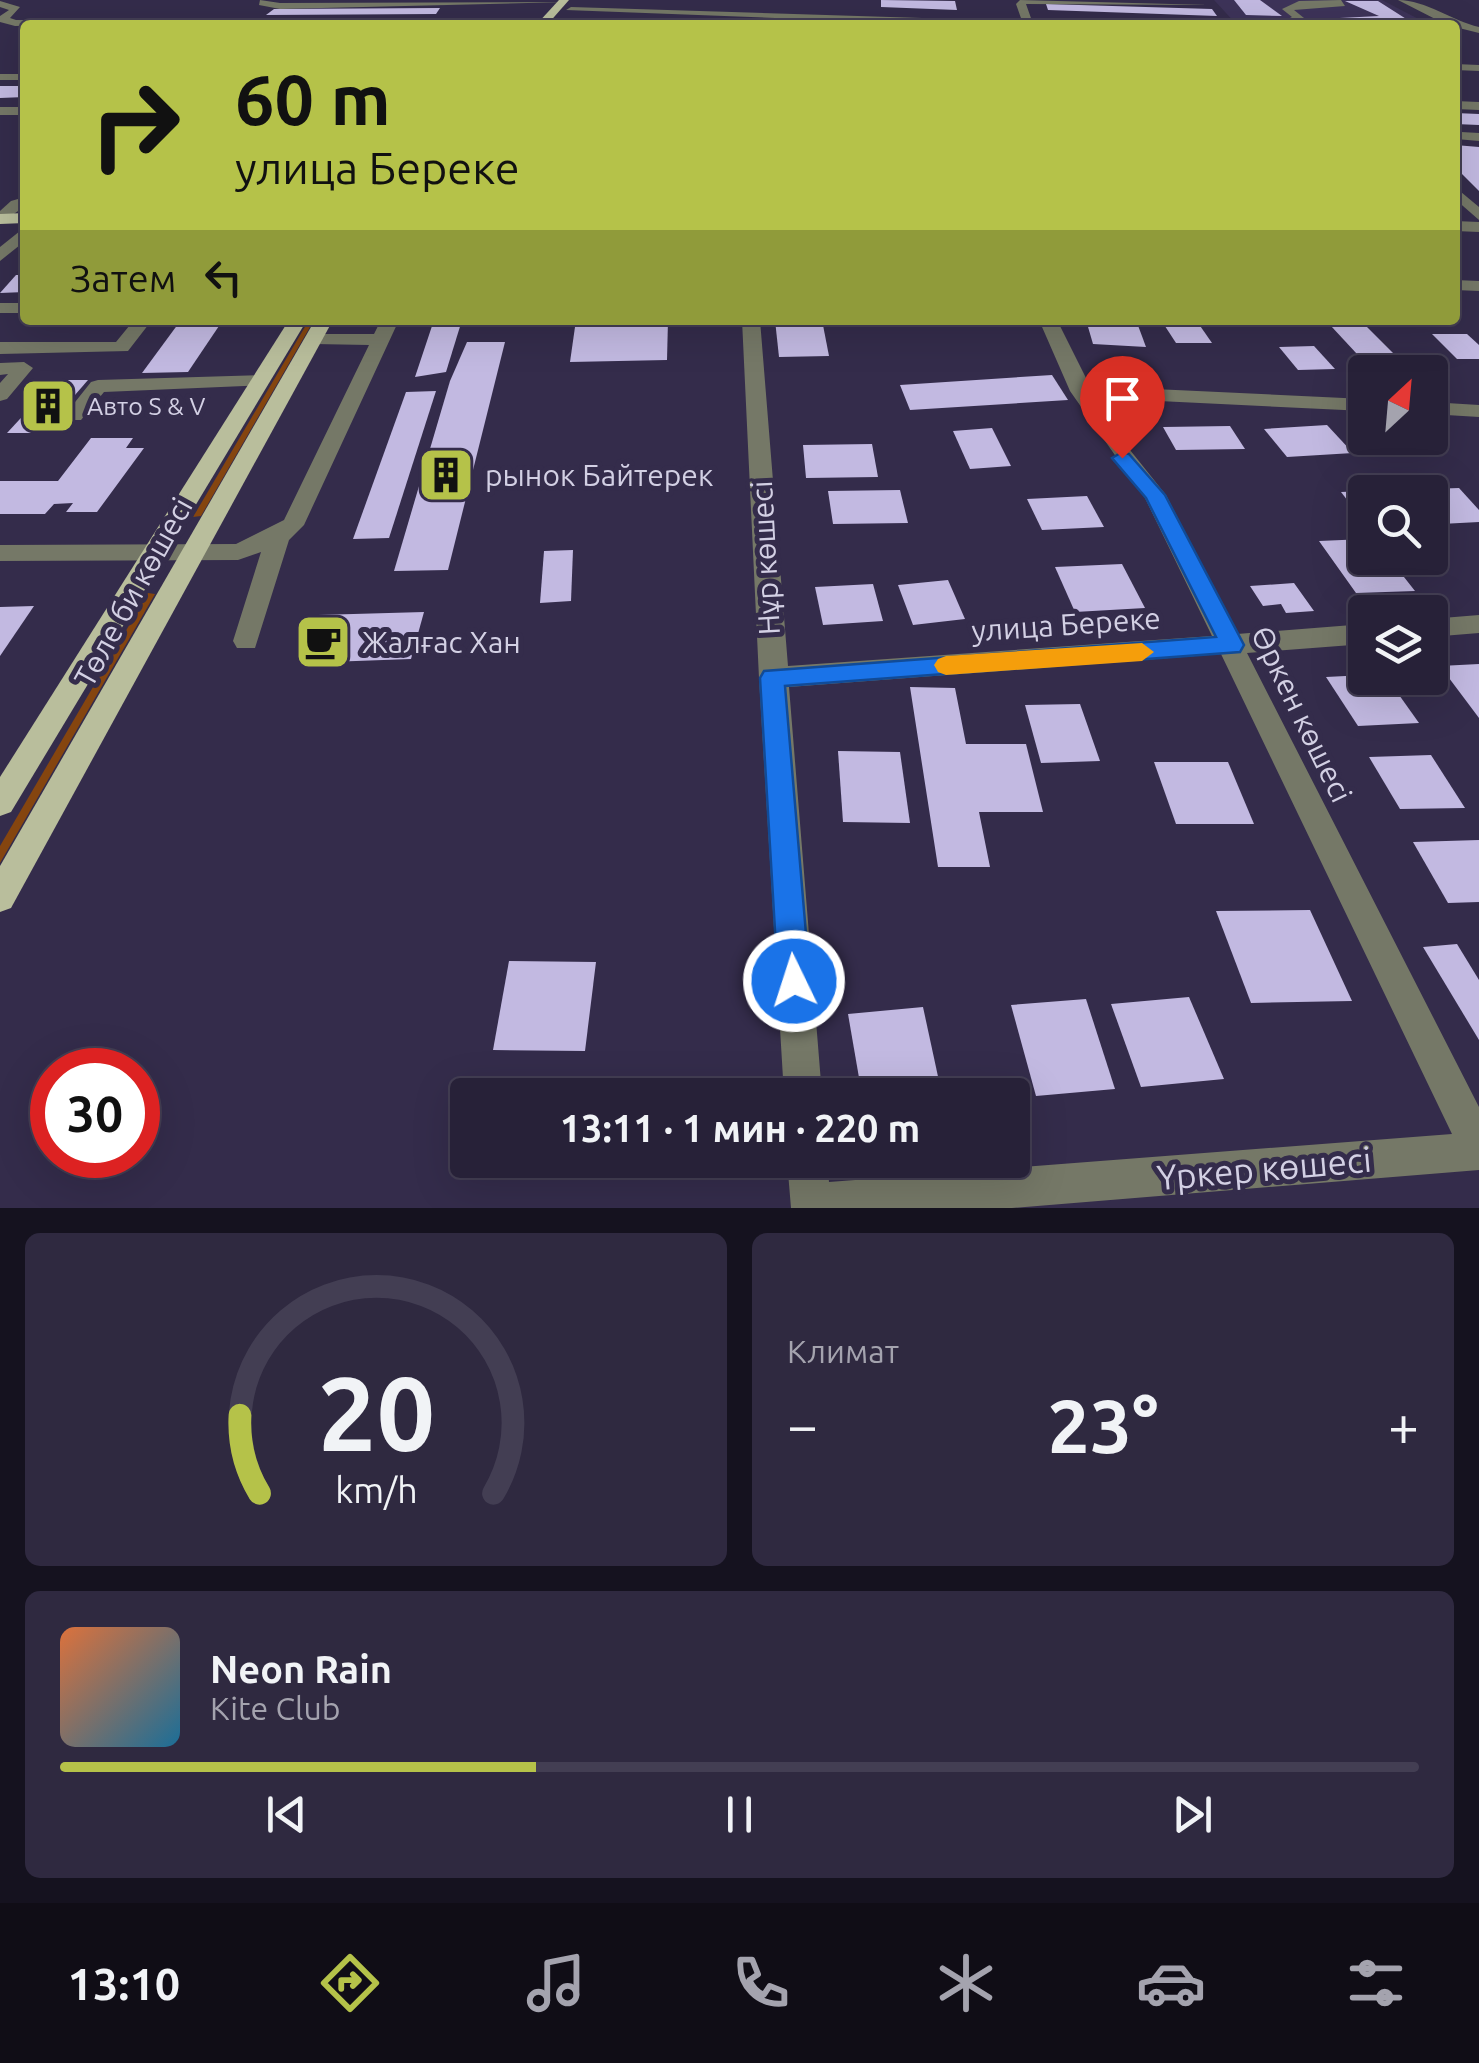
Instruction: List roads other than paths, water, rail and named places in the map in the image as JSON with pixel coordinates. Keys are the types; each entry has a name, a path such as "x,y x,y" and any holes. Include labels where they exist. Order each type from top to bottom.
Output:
{"main road":[{"path":"547,20 569,3"},
{"name":"Төле би көшесі","path":"0,803 261,381 312,326"},
{"name":"Төле би көшесі","path":"0,897 192,554 312,326"}],"street":[{"path":"266,0 262,3 280,6 569,3 810,20"},
{"path":"1027,20 1021,4 1024,1 1204,5 1200,0"},
{"path":"1403,0 1445,20"},
{"path":"1431,0 1479,28"},
{"path":"1291,20 1287,9 1298,4 1338,2 1352,11 1343,18"},
{"path":"1,4 17,9 2,19 20,23"},
{"path":"1303,20 1314,18"},
{"path":"845,20 895,20"},
{"path":"1461,136 1479,136"},
{"path":"1460,197 1479,215"},
{"path":"0,219 20,203"},
{"path":"0,256 20,235"},
{"path":"0,348 121,346 139,325"},
{"name":"Нұр көшесі","path":"751,325 801,1078"},
{"name":"Өркен көшесі","path":"1050,325 1080,391 1122,458 1155,495 1479,1149"},
{"path":"0,553 238,552 278,536 293,525 385,330 312,326"},
{"path":"0,369 24,368 0,395"},
{"path":"74,416 98,386 261,381"},
{"path":"1080,391 1348,404"},
{"path":"1448,409 1479,411"},
{"path":"246,642 278,536"},
{"path":"1448,627 1479,624"},
{"name":"улица Береке","path":"772,678 1348,635"},
{"name":"Үркер көшесі","path":"811,1206 1479,1149"},
{"path":"809,1178 811,1206"}],"place":[{"name":"Авто S & V","path":"48,406"},
{"name":"рынок Байтерек","path":"446,475"},
{"name":"Жалғас Хан","path":"323,642"}]}
